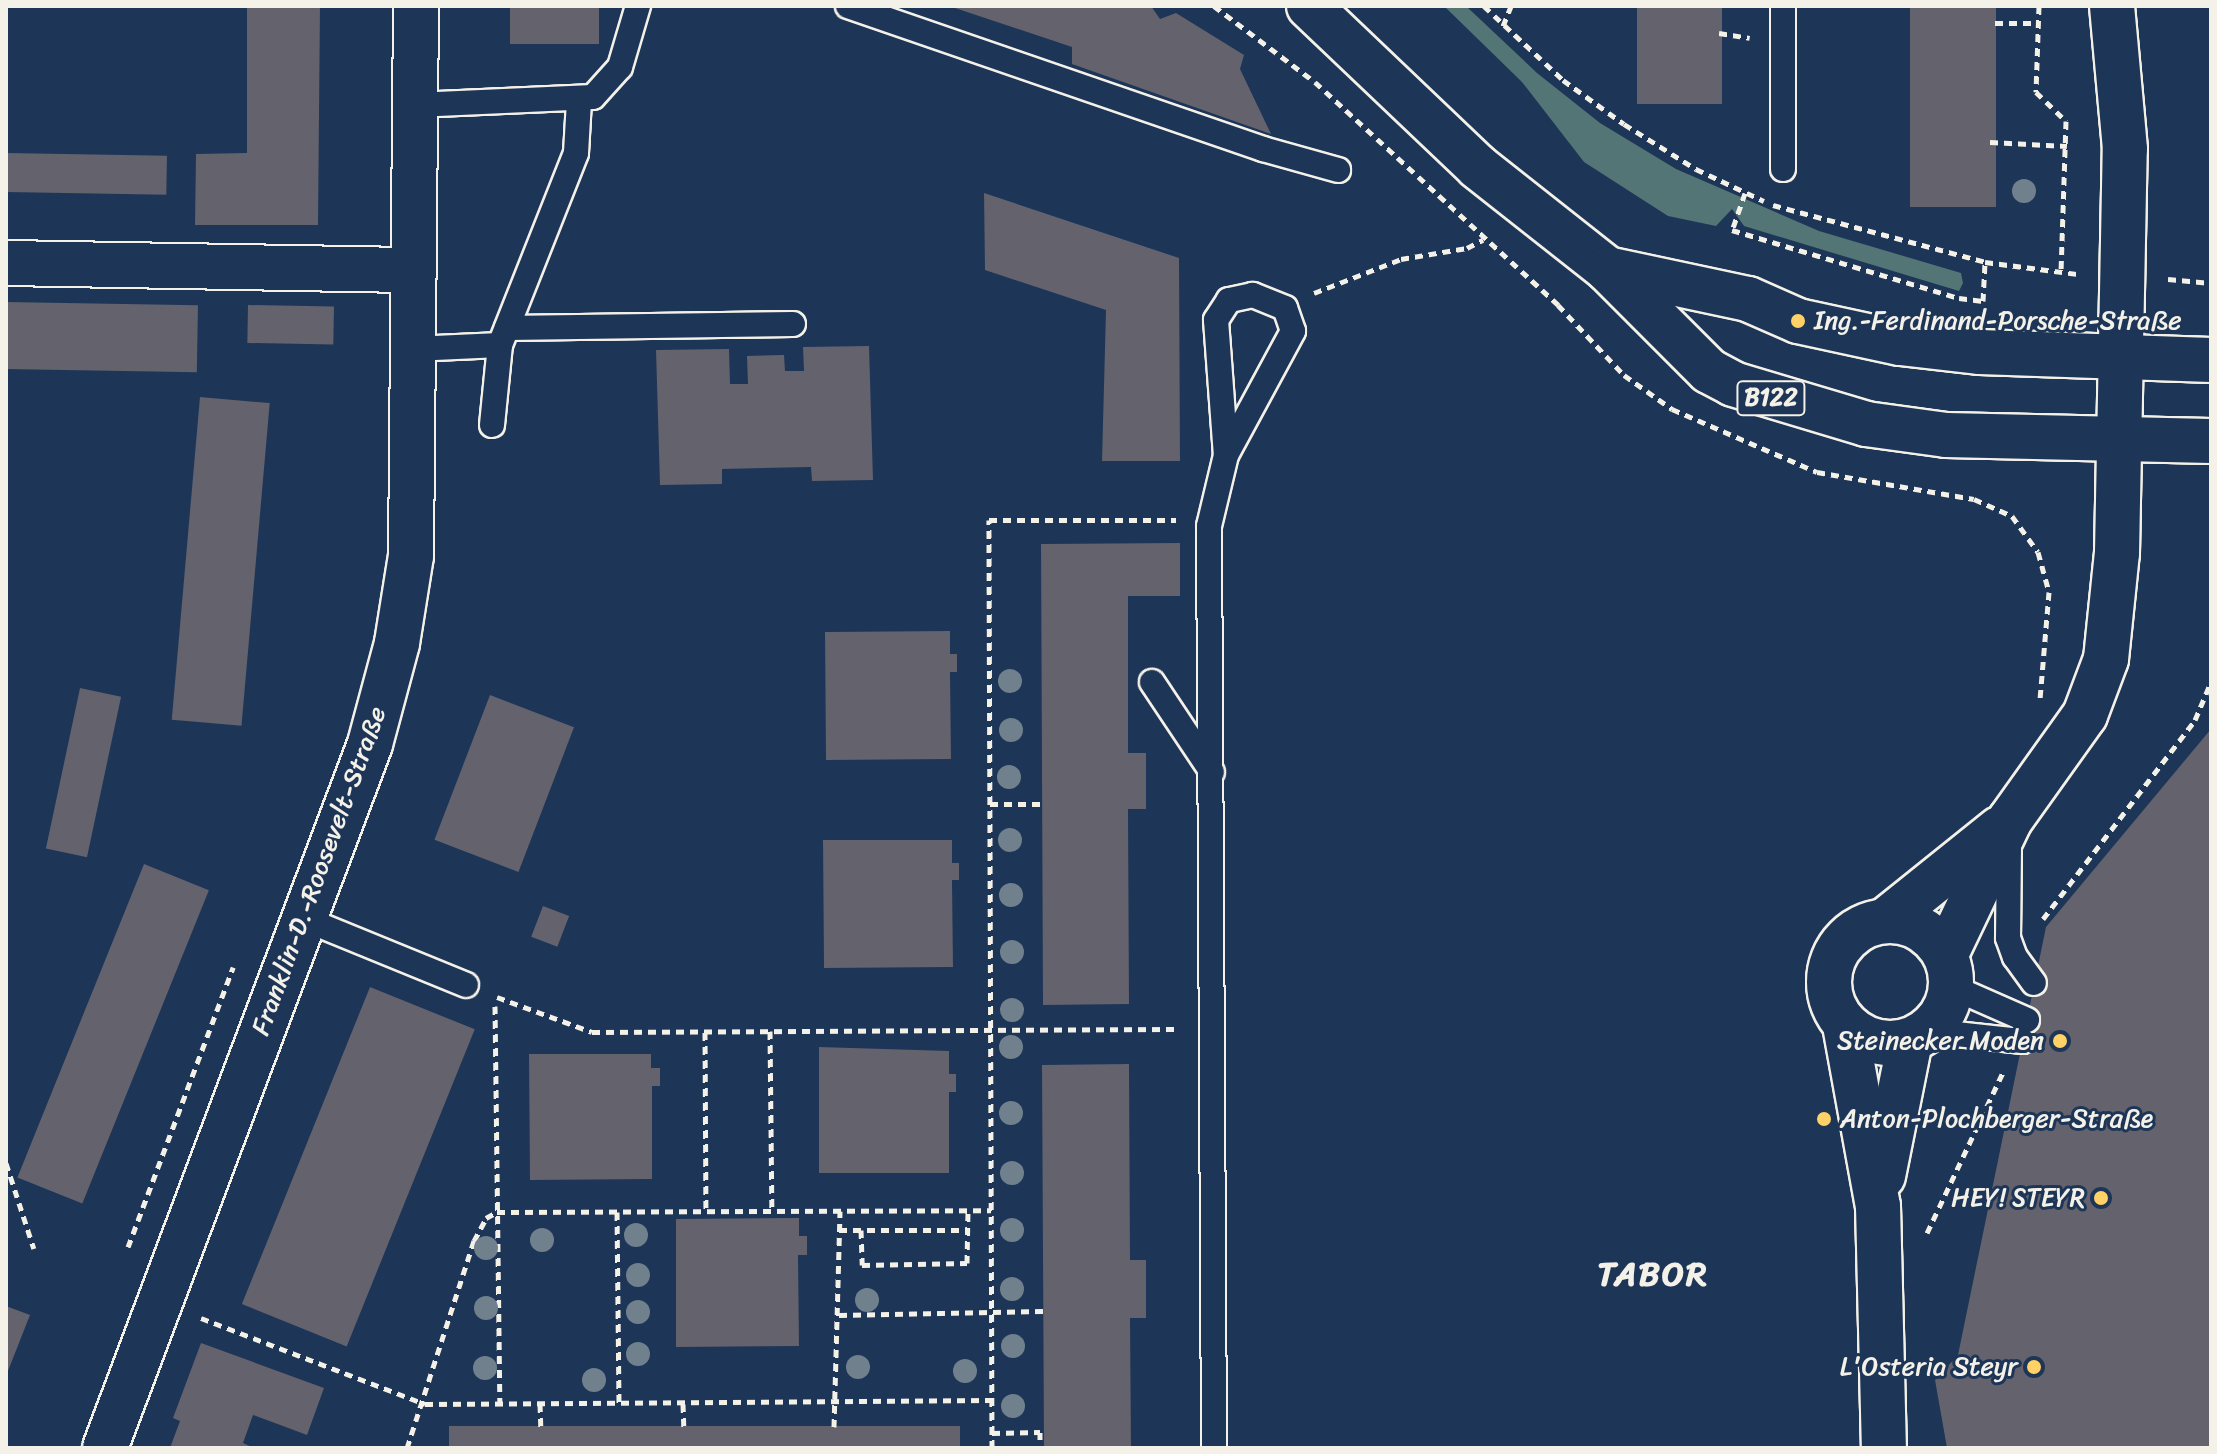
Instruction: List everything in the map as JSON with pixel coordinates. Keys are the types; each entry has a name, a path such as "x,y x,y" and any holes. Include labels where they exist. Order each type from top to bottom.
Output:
{"street":[{"name":"Franklin-D.-Roosevelt-Straße","path":"105,1448 370,744 397,643 411,556 416,6"},
{"path":"1845,1025 1864,1038 1886,1044 1919,1036 1944,1011 1949,970 2010,820 2085,715 2106,659 2117,553 2125,149 2112,6"},
{"name":"B122","path":"1307,9 1478,167 1607,269 1709,371 1786,404 1866,424 1946,435 2119,442 2211,441"},
{"path":"6,263 412,270"},
{"name":"B122","path":"1607,269 1748,299 1798,321 1900,343 1980,352 2211,360"},
{"path":"1886,920 2010,820"},
{"path":"1884,1448 1878,1206 1845,1025 1831,1001 1828,972 1838,947 1859,927 1886,920 1910,923 1931,935 1949,970"},
{"path":"1878,1206 1919,1036"}],"lane":[{"path":"415,105 579,101 607,85 620,67 638,6"},
{"path":"848,6 1263,149 1338,170"},
{"path":"1783,6 1783,169"},
{"path":"492,425 504,336 576,153 579,101"},
{"path":"1214,1448 1209,526 1226,455 1293,331 1285,308 1253,295 1229,300 1216,320 1226,455"},
{"path":"413,349 504,336 793,324"},
{"path":"1152,682 1212,772"},
{"path":"2010,820 2005,915 2015,957 2034,983"},
{"path":"302,918 466,985"},
{"path":"1949,970 2020,1039"},
{"path":"1919,1036 2020,1039"}],"path":[{"path":"1214,6 1315,82 1483,240 1558,305 1624,375 1672,409 1817,472 1974,499 1995,505 2021,526 2038,552 2049,592 2038,706"},
{"path":"1503,26 1511,6"},
{"path":"2039,6 2036,92 2066,121 2061,273"},
{"path":"1995,23 2038,23"},
{"path":"1990,142 2067,146"},
{"path":"1745,193 1732,230 1959,298 1983,301 1985,262"},
{"path":"1285,308 1401,259 1467,248 1483,240"},
{"path":"992,1448 989,520 1188,520 1209,526"},
{"path":"2038,933 2041,921 2195,720 2211,682"},
{"path":"990,804 1042,804"},
{"path":"466,985 592,1032 1213,1029"},
{"path":"498,997 500,1405"},
{"path":"770,1031 772,1211"},
{"path":"705,1032 706,1212"},
{"path":"1927,1245 1927,1230 2020,1039"},
{"path":"6,1163 34,1249"},
{"path":"861,1230 862,1265 967,1263 968,1210"},
{"path":"407,1448 425,1404 474,1241 486,1218 497,1212 991,1210"},
{"path":"834,1427 838,1402 840,1211"},
{"path":"617,1212 619,1403"},
{"path":"839,1230 967,1230"},
{"path":"839,1315 1043,1311"},
{"path":"199,1317 425,1404 992,1400"},
{"path":"683,1403 684,1427"},
{"path":"540,1404 541,1427"},
{"path":"992,1433 1040,1432 1040,1448"}],"green space":[{"path":"1444,6 1466,6 1537,73 1600,123 1676,169 1819,231 1961,273 1963,283 1959,291 1744,226 1732,209 1716,226 1668,216 1584,162 1522,82"}],"building":[{"path":"247,6 320,6 318,225 195,225 196,154 247,153"},
{"path":"510,6 599,6 599,44 510,44"},
{"path":"949,6 1151,6 1160,19 1176,13 1244,55 1240,69 1271,134 1072,64 1072,47"},
{"path":"1637,6 1722,6 1722,104 1637,104"},
{"path":"1910,6 1996,6 1996,207 1910,207"},
{"path":"6,153 167,156 166,195 6,192"},
{"path":"984,193 1179,258 1180,461 1102,461 1106,310 985,270"},
{"path":"6,302 198,305 197,372 6,369"},
{"path":"248,305 334,307 333,344 247,343"},
{"path":"869,346 873,480 812,481 811,467 722,469 722,484 660,485 656,350 729,349 730,384 748,384 747,356 784,355 785,371 804,371 803,347"},
{"path":"200,397 270,403 241,726 172,720"},
{"path":"1180,543 1180,596 1128,596 1128,753 1146,753 1146,809 1128,809 1129,1004 1043,1005 1041,544"},
{"path":"950,631 950,654 957,654 957,672 950,672 951,759 826,760 825,632"},
{"path":"80,688 121,697 87,857 46,848"},
{"path":"490,695 574,727 518,872 434,840"},
{"name":"HEY! STEYR","path":"2211,729 2211,1448 1947,1448 1935,1380 1958,1355 2046,927"},
{"path":"823,840 952,840 952,863 959,863 959,880 952,880 953,967 824,968"},
{"path":"144,864 209,890 82,1204 17,1177"},
{"path":"543,906 569,916 557,947 531,937"},
{"path":"370,987 475,1029 347,1346 242,1304"},
{"path":"819,1047 949,1051 949,1074 956,1074 956,1092 949,1092 949,1173 819,1173"},
{"path":"529,1054 651,1054 651,1068 660,1068 660,1086 652,1086 652,1179 530,1180"},
{"path":"1129,1064 1130,1260 1146,1260 1146,1318 1130,1318 1131,1448 1044,1448 1042,1065"},
{"path":"799,1218 799,1236 807,1236 807,1255 798,1255 799,1346 676,1347 676,1219"},
{"path":"6,1306 30,1315 6,1376"},
{"path":"201,1343 324,1388 307,1435 253,1415 243,1443 254,1448 170,1448 180,1421 173,1418"},
{"path":"449,1426 960,1426 960,1448 449,1448"}],"place":[{"name":"Ing.-Ferdinand-Porsche-Straße","path":"1798,321"},
{"name":"Steinecker Moden","path":"2060,1041"},
{"name":"Anton-Plochberger-Straße","path":"1824,1119"},
{"name":"HEY! STEYR","path":"2101,1198"},
{"name":"L'Osteria Steyr","path":"2034,1367"}],"district":[{"name":"TABOR","path":"1653,1275"}]}
